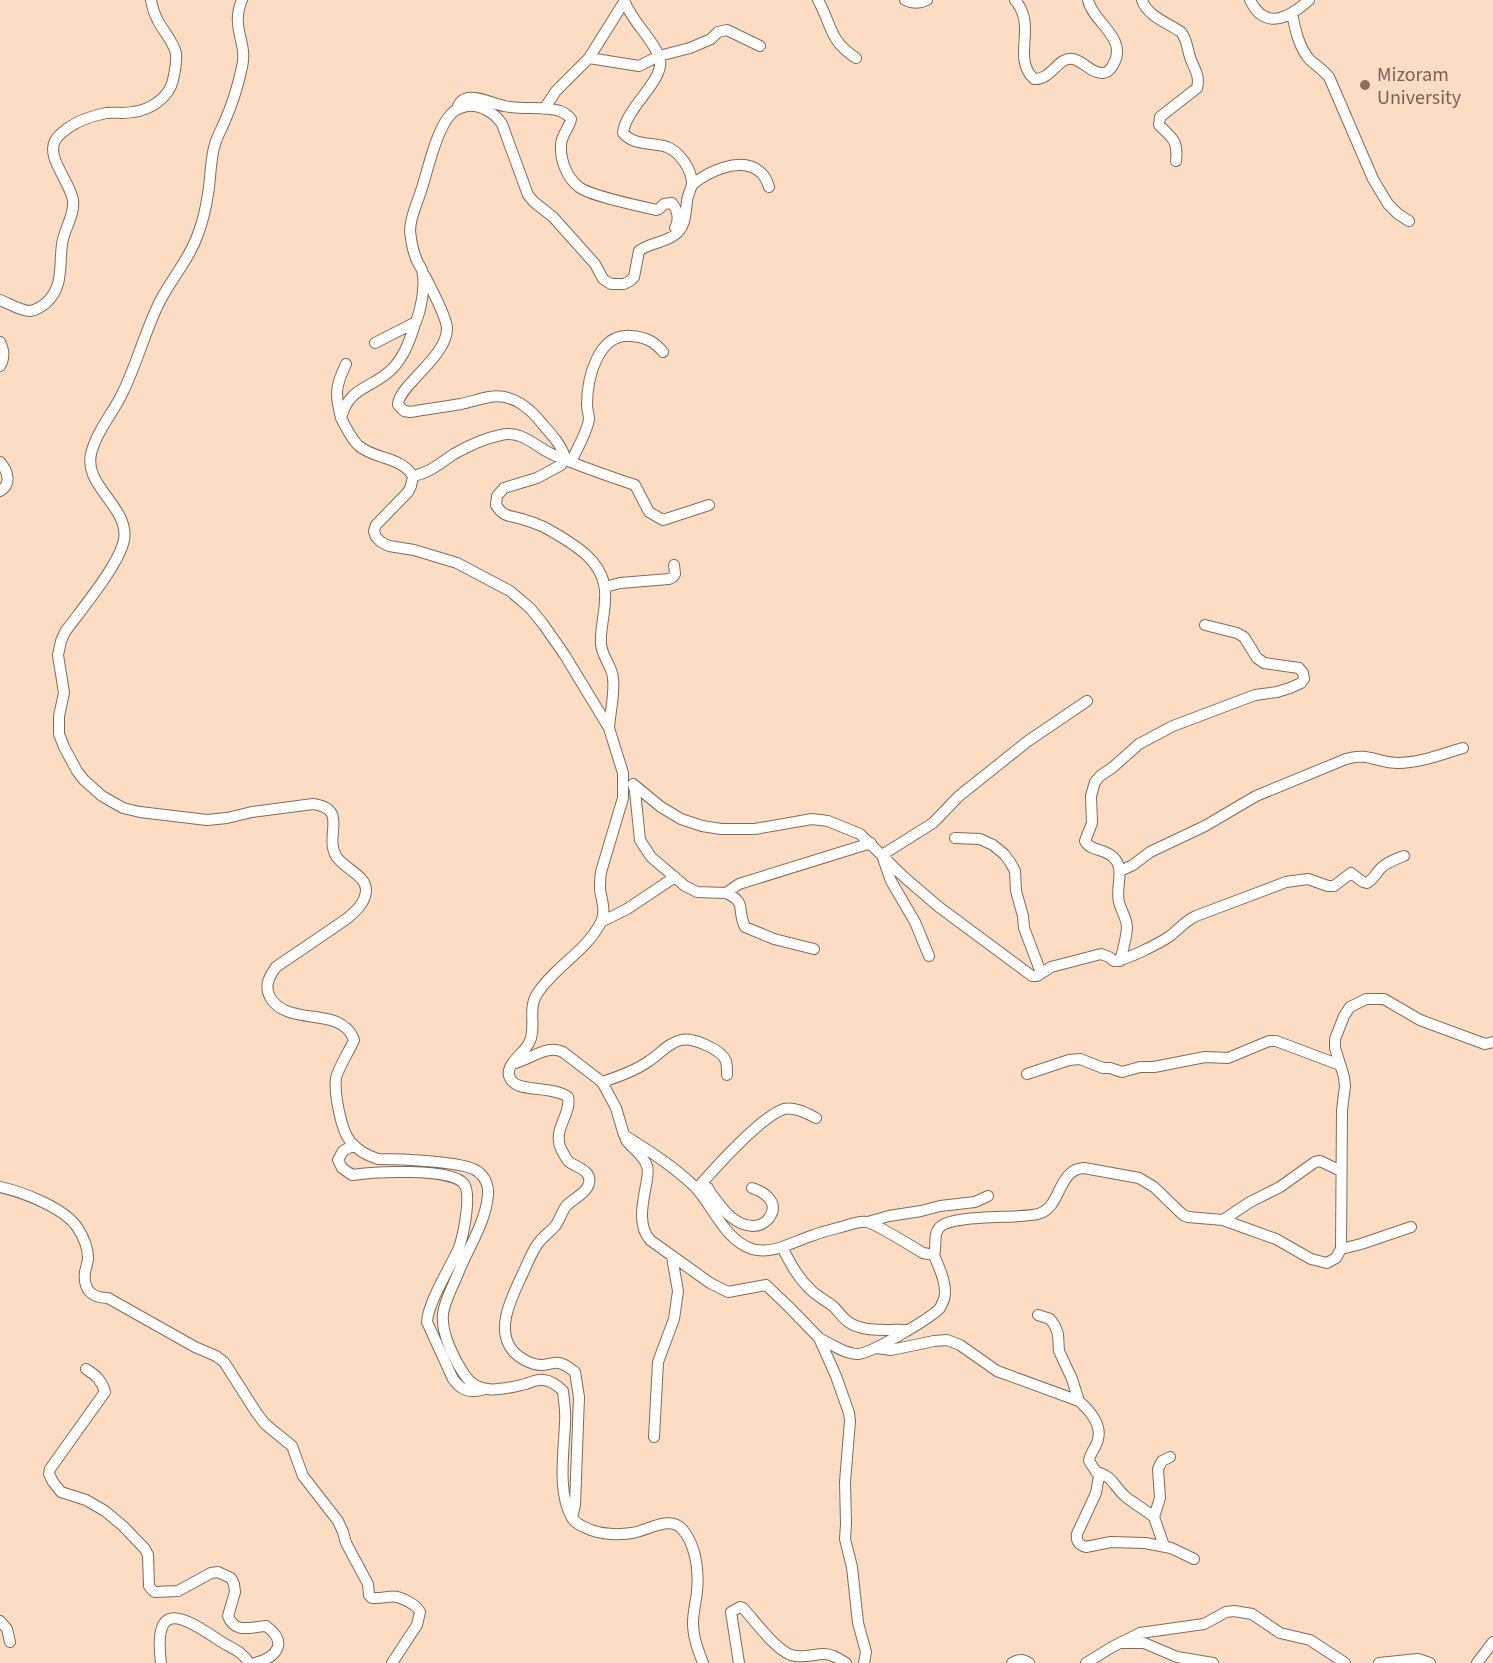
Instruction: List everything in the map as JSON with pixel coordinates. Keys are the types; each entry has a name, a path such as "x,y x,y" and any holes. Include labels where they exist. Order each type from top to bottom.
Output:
{"street":[{"path":"0,300 28,311 39,308 50,299 58,285 61,273 62,241 72,211 73,200 53,155 56,139 74,124 86,118 107,113 144,110 157,103 172,85 176,69 174,46 158,20 150,0"},
{"path":"242,0 237,18 243,65 225,122 215,144 208,194 198,234 160,301 122,393 91,450 91,468 96,481 122,520 124,539 118,555 61,641 58,655 64,693 58,725 64,747 77,771 102,796 123,808 161,816 207,820 313,804 321,805 331,812 334,817 332,839 334,851 339,860 366,886 365,899 345,920 276,967 268,979 267,990 272,1001 285,1011 336,1021 351,1032 354,1040 338,1072 336,1088 344,1128 354,1145 369,1156 378,1159 449,1163 470,1167 486,1180 488,1194 484,1213 442,1316 445,1334 459,1367 468,1380 482,1390"},
{"path":"818,0 833,36 840,46 856,58"},
{"path":"904,0 920,3 927,0"},
{"path":"1015,0 1025,18 1024,66 1034,79 1041,80 1065,60 1072,59 1093,71 1102,73 1109,70 1114,63 1117,55 1112,35 1089,7 1088,0"},
{"path":"1142,0 1150,12 1185,37 1197,75 1197,88 1160,117 1159,121 1159,125 1176,141 1178,149 1176,161"},
{"path":"1250,0 1259,13 1267,18 1279,19 1292,13 1308,0"},
{"path":"457,109 473,106 484,109 499,118 528,195 552,217 595,264 603,279 617,285 630,281 636,270 639,251 658,241 671,238 679,231 685,221 687,200 692,185 689,172 674,150 628,139 623,133 624,124 660,70 659,56 624,1"},
{"path":"544,109 556,91 589,58 624,1"},
{"path":"1292,13 1302,48 1309,59 1322,68 1329,77 1374,179 1388,204 1409,221"},
{"path":"589,58 639,66 659,56 690,48 711,39 718,32 727,30 760,46"},
{"path":"568,461 559,444 540,420 528,408 510,398 489,397 410,412 400,408 398,401 400,397 440,348 447,330 446,322 412,246 411,219 440,133 447,119 462,100 471,98 505,107 544,109 568,115 571,119 560,147 569,175 579,188 602,196 656,210 668,202 672,203 678,212 677,224 674,230 658,241"},
{"path":"692,185 709,173 739,165 749,166 761,172 769,187"},
{"path":"341,418 346,403 352,396 385,376 397,363 408,344 422,297 422,271"},
{"path":"375,343 416,322"},
{"path":"609,728 613,677 611,668 602,654 601,645 606,597 605,587 594,563 578,548 541,526 506,515 496,505 497,496 504,488 537,478 568,461 589,419 586,405 592,369 600,353 611,339 623,335 642,336 655,342 663,352"},
{"path":"0,342 4,357 0,366"},
{"path":"346,364 336,390 336,402 341,418 354,441 360,447 400,463 413,476"},
{"path":"413,476 439,466 454,454 503,434 512,434 583,468 635,485 649,512 663,520 709,505"},
{"path":"0,462 8,476 4,489 0,491"},
{"path":"413,476 408,492 376,525 374,531 376,537 389,546 414,550 457,563 495,582 520,600 543,624 564,654 609,728 623,773 623,798 601,872 603,908 601,922"},
{"path":"605,587 620,583 669,579 675,574 674,565"},
{"path":"1120,961 1127,925 1118,899 1120,866 1114,858 1099,849 1089,847 1085,842 1092,823 1092,789 1100,776 1139,744 1173,726 1255,694 1278,692 1290,688 1304,679 1299,668 1264,663 1257,658 1244,637 1237,633 1205,625"},
{"path":"882,855 933,823 959,796 1028,741 1087,701"},
{"path":"1120,871 1133,865 1150,852 1205,826 1256,796 1346,759 1358,755 1400,763 1433,757 1463,748"},
{"path":"623,773 661,807 681,819 702,826 747,829 812,819 828,821 860,834 939,907 1032,976 1041,974 1051,967 1101,954 1114,961 1120,961 1168,938 1187,920 1275,885 1308,879 1334,886 1351,873 1367,883 1373,880 1385,864 1404,856"},
{"path":"633,784 640,840 651,856 685,886 697,892 726,892 737,898 740,902 741,918 745,927 774,939 814,949"},
{"path":"955,838 980,839 993,845 1010,862 1015,871 1016,891 1024,928 1041,974"},
{"path":"726,892 739,884 871,843"},
{"path":"882,855 895,889 915,922 928,956"},
{"path":"572,1518 575,1505 579,1397 575,1372 560,1363 540,1365 520,1357 509,1345 506,1318 513,1295 534,1251 568,1204 587,1188 589,1178 586,1173 568,1161 558,1142 568,1097 559,1092 517,1086 508,1073 512,1064 529,1044 532,1006 538,993 583,946 601,922 627,909 675,877"},
{"path":"819,1338 858,1354 877,1348 931,1315 941,1307 945,1297 944,1284 934,1255 935,1235 943,1223 1040,1214 1051,1205 1068,1175 1080,1168 1139,1178 1154,1187 1183,1215 1223,1220 1276,1239 1311,1259 1328,1263 1336,1258 1341,1249 1342,1110 1345,1086 1335,1039 1350,1007 1366,999 1384,999 1420,1020 1485,1044 1493,1042"},
{"path":"602,1082 637,1068 668,1046 688,1039 708,1046 723,1057 726,1062 727,1075"},
{"path":"1027,1074 1069,1060 1080,1059 1122,1072 1204,1057 1228,1058 1269,1041 1276,1041 1340,1065"},
{"path":"512,1064 523,1062 544,1051 557,1049 602,1082 616,1108 627,1141 646,1164 648,1171 643,1205 644,1230 650,1240 710,1283 728,1292 766,1285 819,1338 836,1376 850,1421 845,1482 845,1539 852,1567 858,1623 866,1652 864,1663"},
{"path":"698,1186 736,1147 782,1110 801,1111 816,1118"},
{"path":"624,1135 698,1186 729,1231 744,1245 754,1249 767,1250 782,1247 856,1223 940,1206 975,1202 988,1196"},
{"path":"354,1145 343,1151 338,1160 346,1172 352,1175 386,1171 422,1172 456,1178 465,1185 468,1197 467,1214 459,1247 426,1322 453,1379 462,1389 470,1392 543,1380 554,1383 563,1391 565,1424 563,1480 572,1518 581,1526 606,1534 633,1533 663,1523 676,1524 681,1527 694,1551 698,1578 693,1625 703,1663"},
{"path":"1223,1220 1250,1202 1280,1187 1316,1162 1320,1161 1341,1170"},
{"path":"698,1186 708,1188 734,1220 756,1226 766,1221 772,1208 764,1192 752,1188"},
{"path":"0,1187 17,1191 59,1210 76,1226 87,1252 86,1286 93,1295 108,1298 195,1347 216,1356 230,1368 255,1412 265,1424 292,1446 303,1476 338,1521 346,1543 368,1584 369,1595 372,1598 398,1596 418,1608 420,1612 417,1625 392,1663"},
{"path":"868,1222 923,1253 934,1255"},
{"path":"1341,1249 1411,1227"},
{"path":"782,1247 803,1283 827,1301 845,1321 862,1329 907,1330"},
{"path":"654,1437 658,1362 674,1319 678,1291 672,1257"},
{"path":"1038,1315 1050,1319 1055,1326 1059,1351 1072,1379 1078,1401"},
{"path":"877,1348 891,1350 947,1340 960,1345 997,1371 1078,1401 1088,1409 1098,1427 1099,1439 1090,1454 1089,1461 1099,1476 1098,1486 1077,1534 1076,1539 1081,1546 1120,1541 1164,1546 1194,1559"},
{"path":"86,1370 94,1374 103,1384 105,1392 50,1469 52,1482 61,1492 86,1500 105,1511 138,1542 148,1555 148,1580 155,1592 178,1591 211,1573 218,1572 231,1578 235,1592 228,1616 230,1622 242,1629 266,1626 275,1632 279,1640 279,1647 272,1655 255,1663"},
{"path":"1164,1546 1154,1517 1161,1498 1158,1469 1162,1461 1170,1457"},
{"path":"1097,1472 1105,1474 1125,1496 1154,1517"},
{"path":"739,1663 731,1612 740,1607 782,1650 790,1655 807,1657 826,1654 846,1663"},
{"path":"1086,1663 1133,1636 1204,1624 1226,1612 1233,1611 1252,1614 1280,1633 1310,1640 1345,1663"},
{"path":"161,1663 159,1645 162,1626 165,1622 176,1618 183,1618 191,1622 239,1651 249,1663"},
{"path":"0,1621 7,1629 10,1642"},
{"path":"1477,1663 1493,1642"},
{"path":"1119,1643 1144,1643 1177,1657 1213,1663"},
{"path":"1012,1663 1019,1659 1029,1663"},
{"path":"1379,1663 1418,1659 1430,1663"}],"place":[{"name":"Mizoram University","path":"1365,85"}]}
